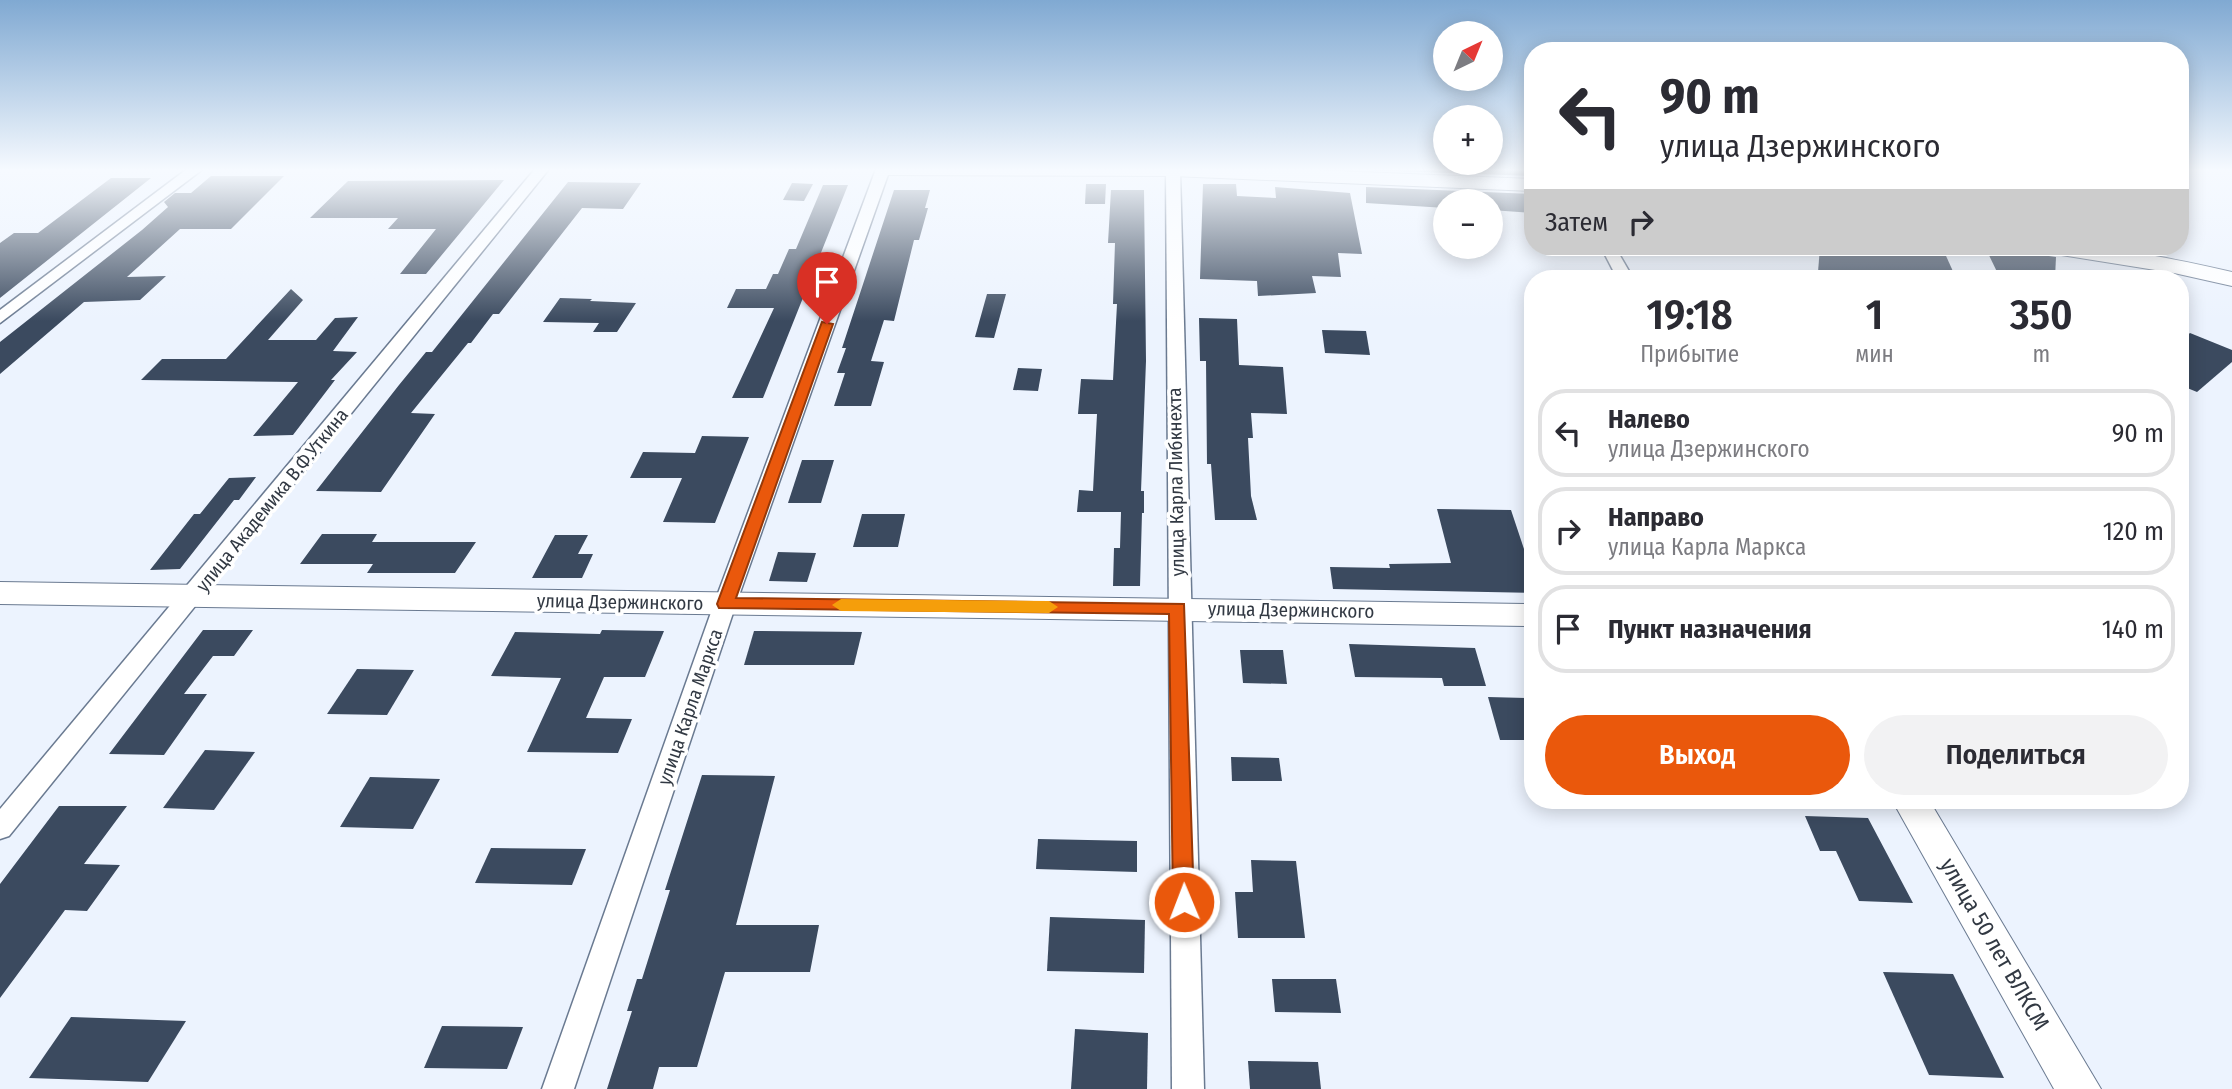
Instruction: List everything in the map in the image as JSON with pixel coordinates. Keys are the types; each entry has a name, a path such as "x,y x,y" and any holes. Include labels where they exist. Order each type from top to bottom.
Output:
{"main road":[{"path":"2105,256 2182,270"},
{"path":"2189,271 2232,279"},
{"name":"улица Дзержинского","path":"0,593 1524,615"},
{"name":"улица 50 лет ВЛКСМ","path":"1915,809 2079,1089"}],"street":[{"path":"0,318 129,220"},
{"name":"улица Академика В.Ф.Уткина","path":"0,828 500,220"},
{"name":"улица Карла Маркса","path":"558,1089 725,604 865,220"},
{"name":"улица Карла Либкнехта","path":"1174,220 1188,1089"}],"building":[{"path":"55,220 98,220 0,298 0,243 14,233 38,233"},
{"path":"154,220 240,220 231,229 180,229 127,277 166,276 140,300 84,302 0,374 0,342"},
{"path":"396,220 471,220 426,274 400,274 436,229 388,229"},
{"path":"538,220 573,220 499,314 493,314 411,413 435,414 381,492 316,491 426,352 432,352"},
{"path":"808,220 834,220 763,398 732,398 774,308 727,308 736,289 766,289 773,274 778,274 789,249 796,249"},
{"path":"884,220 925,220 919,240 914,240 894,321 884,320 871,361 884,362 871,406 834,406 845,373 837,373 846,348 842,348"},
{"path":"1109,220 1144,220 1146,361 1140,586 1113,586 1114,548 1120,548 1121,512 1077,512 1079,490 1093,491 1097,414 1078,414 1081,379 1113,380 1117,304 1113,304 1115,243 1108,243"},
{"path":"1202,220 1355,220 1362,254 1338,253 1341,277 1312,276 1316,293 1258,296 1257,281 1200,279"},
{"path":"1819,256 1946,256 1952,270 1818,270"},
{"path":"1989,256 2056,257 2055,270 1996,270"},
{"path":"291,289 303,300 268,340 316,340 335,318 358,317 333,351 357,352 331,380 335,380 293,435 253,436 298,382 141,380 162,359 226,359"},
{"path":"987,294 1006,294 994,338 975,337"},
{"path":"560,298 636,303 617,332 593,332 599,323 543,322"},
{"path":"1199,318 1237,319 1239,365 1283,367 1287,414 1251,413 1253,438 1248,438 1251,496 1257,520 1215,520 1211,464 1207,464 1206,361 1200,361"},
{"path":"1322,330 1366,331 1370,355 1325,353"},
{"path":"2189,334 2232,350 2232,362 2197,392 2189,389"},
{"path":"1018,368 1042,369 1038,391 1013,390"},
{"path":"702,436 749,437 715,523 663,522 682,478 630,478 643,452 695,453"},
{"path":"802,460 834,460 821,503 788,503"},
{"path":"256,477 239,500 234,500 180,569 150,570 194,514 200,514 229,478"},
{"path":"1437,509 1511,510 1524,549 1524,593 1333,589 1330,567 1390,568 1389,564 1451,563"},
{"path":"862,514 905,514 898,547 853,547"},
{"path":"322,534 377,534 372,542 476,542 455,573 367,573 373,564 300,564"},
{"path":"555,535 588,535 578,554 593,554 582,578 532,578"},
{"path":"778,552 816,553 807,582 769,581"},
{"path":"203,630 253,630 234,656 213,656 184,694 207,694 164,755 109,754"},
{"path":"602,630 664,631 645,677 604,677 586,718 632,719 618,753 527,752 561,678 491,676 515,632 600,634"},
{"path":"754,631 862,632 854,665 744,665"},
{"path":"1349,644 1475,648 1486,686 1444,686 1442,678 1355,677"},
{"path":"1240,650 1283,650 1287,684 1243,683"},
{"path":"357,669 414,670 387,715 327,714"},
{"path":"1488,697 1524,698 1524,740 1500,740"},
{"path":"205,750 255,752 214,810 163,808"},
{"path":"1231,757 1279,758 1282,781 1232,781"},
{"path":"702,775 775,776 736,925 819,925 810,972 725,972 697,1067 659,1067 653,1089 607,1089 632,1011 627,1011 637,979 642,979 670,890 665,890"},
{"path":"370,777 440,779 413,829 340,827"},
{"path":"59,806 127,806 84,864 120,865 87,911 65,910 0,998 0,884"},
{"path":"1805,816 1868,818 1913,903 1859,901 1836,851 1820,851"},
{"path":"1038,839 1137,841 1137,872 1036,869"},
{"path":"491,848 586,849 572,885 475,883"},
{"path":"1251,860 1296,861 1305,938 1238,938 1235,892 1253,892"},
{"path":"1050,917 1145,920 1144,973 1047,971"},
{"path":"1883,972 1953,974 2004,1078 1929,1075"},
{"path":"1272,979 1336,979 1341,1013 1275,1012"},
{"path":"71,1017 186,1021 148,1082 29,1078"},
{"path":"442,1026 523,1027 507,1069 424,1068"},
{"path":"1075,1029 1148,1033 1147,1089 1071,1089"},
{"path":"1248,1061 1318,1062 1321,1089 1250,1089"}],"slow traffic":[{"path":"841,605 1049,607"}],"route":[{"path":"827,324 725,604 1178,608 1184,902"}]}
